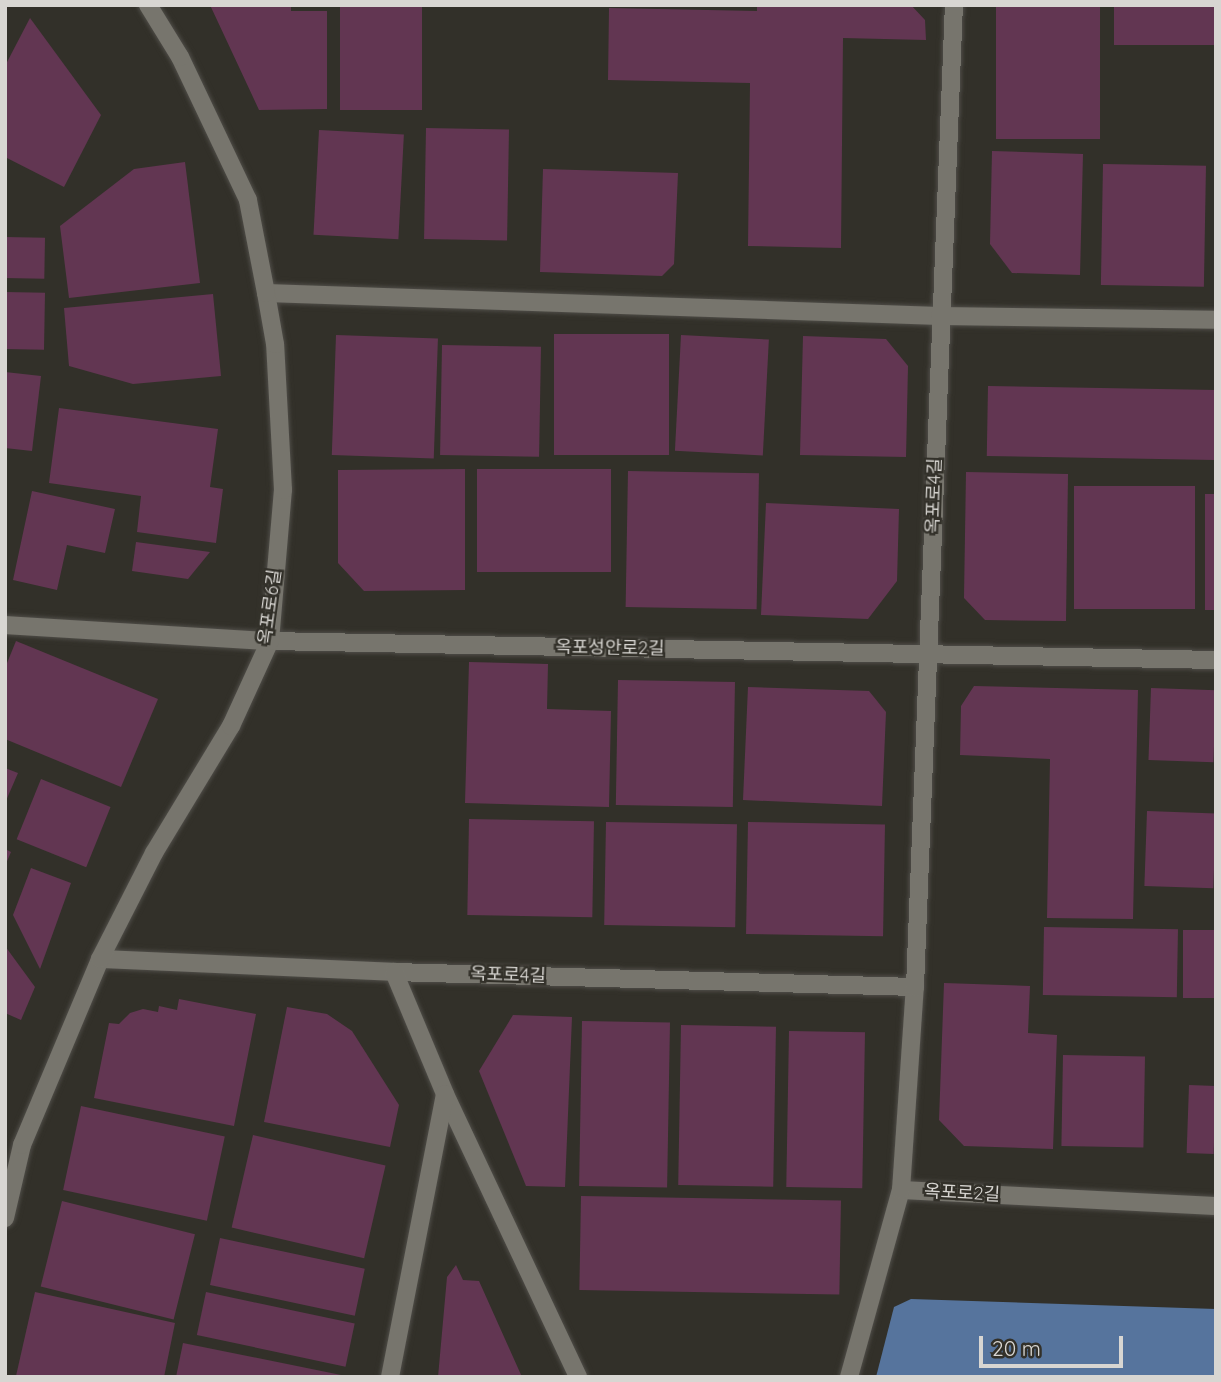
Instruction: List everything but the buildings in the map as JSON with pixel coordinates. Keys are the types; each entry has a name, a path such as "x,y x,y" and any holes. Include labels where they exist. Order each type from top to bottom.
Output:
{"street":[{"name":"옥포로6길","path":"5,1219 22,1145 100,959 154,853 231,726 270,640 283,490 275,344 267,293 248,200 180,57 148,5"},
{"name":"옥포로4길","path":"901,1190 915,987 954,5"},
{"path":"267,293 940,316 1216,320"},
{"name":"옥포성안로2길","path":"5,625 270,640 927,656 1216,660"},
{"name":"옥포로4길","path":"100,959 394,972 915,987"},
{"path":"394,972 444,1094 578,1377"},
{"path":"390,1377 444,1094"},
{"name":"옥포로2길","path":"849,1377 901,1190 1216,1206"}],"water":[{"path":"911,1299 1216,1309 1216,1377 876,1377 894,1307"}]}
